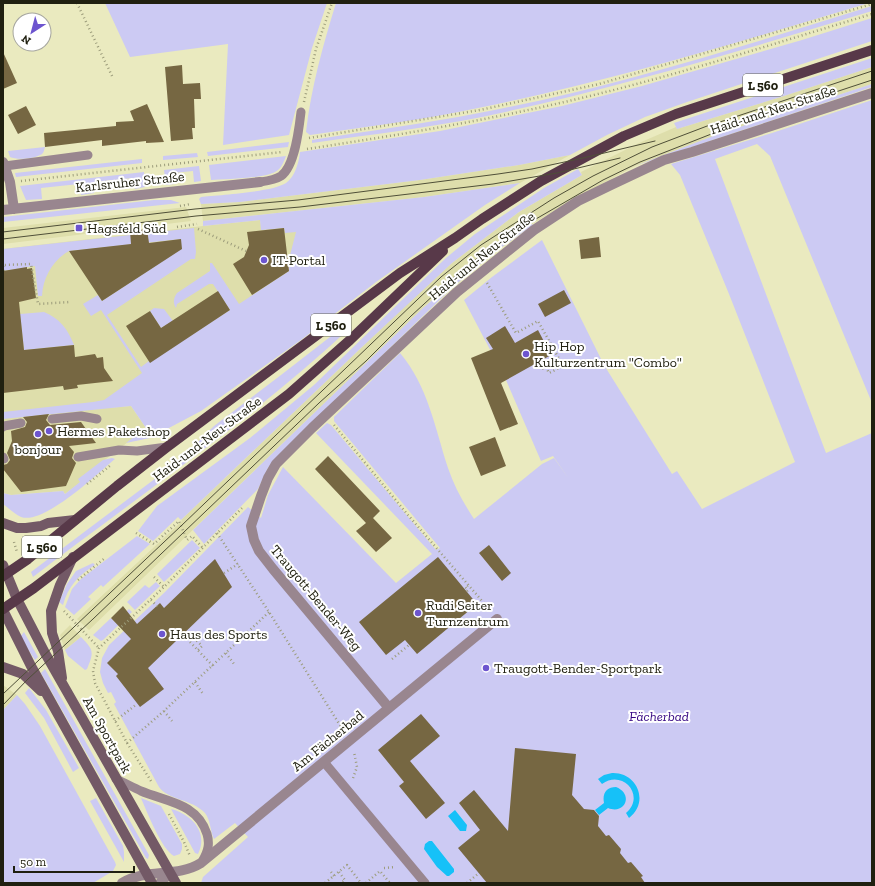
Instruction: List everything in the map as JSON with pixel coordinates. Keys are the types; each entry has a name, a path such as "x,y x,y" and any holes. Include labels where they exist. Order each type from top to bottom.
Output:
{"main road":[{"name":"Haid-und-Neu-Straße","path":"4,571 28,559 74,520 167,447 400,273 455,238 482,218 522,192 624,136 676,114 872,50"},
{"name":"Haid-und-Neu-Straße","path":"17,599 34,588 288,394 356,334 455,238"},
{"name":"L 560","path":"3,609 17,599"}],"street":[{"name":"Haid-und-Neu-Straße","path":"261,496 268,478 276,464 326,415 457,292 534,230 578,201 649,166 872,93"},
{"path":"4,164 10,182 14,210"},
{"name":"Karlsruher Straße","path":"3,210 260,182"},
{"name":"Traugott-Bender-Weg","path":"261,496 251,526 254,540 259,551 390,708"},
{"path":"3,523 16,528 26,528 48,523 74,520"},
{"path":"62,682 58,651 52,633 52,607 73,557"},
{"path":"4,571 17,599"},
{"name":"Am Sportpark","path":"17,599 116,779 176,883"},
{"path":"3,609 53,705 149,878"},
{"name":"Am Fächerbad","path":"122,883 129,879 149,878 197,865 497,619"},
{"path":"3,667 23,674 53,705"},
{"path":"160,883 170,873"}],"lane":[{"path":"260,182 282,176 287,170 294,151 301,112"},
{"path":"4,164 88,155"},
{"path":"52,420 81,416 97,419"},
{"path":"3,427 21,424"},
{"path":"78,457 118,450 167,447"},
{"path":"324,762 425,883"},
{"path":"116,779 194,812 203,823 208,837 208,851 197,865"}],"path":[{"path":"77,3 113,78"},
{"path":"301,112 316,50 332,3"},
{"path":"296,140 438,118 592,85 640,73 872,4"},
{"path":"10,182 294,151 454,125 561,102 722,59 872,14"},
{"path":"180,206 194,204"},
{"path":"177,227 197,224"},
{"path":"198,229 246,251"},
{"path":"4,271 3,265 31,264 38,304 70,302"},
{"path":"480,272 516,333 538,321 563,366 549,373 546,368 540,370"},
{"path":"326,415 408,515 497,619"},
{"path":"87,484 116,460"},
{"path":"197,865 161,798 115,721 95,683 93,671 99,648 164,587 252,498 261,496"},
{"path":"136,533 154,544 179,521 188,540 192,536 203,548"},
{"path":"217,533 269,612 350,741 357,767 354,777 347,790"},
{"path":"76,581 105,558"},
{"path":"224,573 238,564"},
{"path":"154,576 164,587"},
{"path":"467,591 468,590 466,587 469,585"},
{"path":"150,600 158,607"},
{"path":"52,607 62,610 99,648"},
{"path":"127,742 164,711 269,612"},
{"path":"88,636 91,632"},
{"path":"190,635 202,646 198,650"},
{"path":"190,642 213,666"},
{"path":"392,659 409,645"},
{"path":"226,654 234,664"},
{"path":"195,682 203,694"},
{"path":"115,721 137,704"},
{"path":"164,711 172,721"},
{"path":"325,883 347,865 361,883"},
{"path":"366,883 380,871 390,883"},
{"path":"331,872 334,876"},
{"path":"339,872 345,880 341,883"},
{"path":"467,883 479,873"}],"shaded area":[{"path":"872,67 872,84 721,133 635,166 574,199 532,224 490,252 451,283 423,308 89,630 77,619 182,521 181,520 403,308 452,263 519,212 582,175 581,172 639,143 676,127 677,129"},
{"path":"570,155 520,183 424,197 203,221 201,204 240,202 420,180 519,165"},
{"path":"186,207 191,221 3,244 3,228"},
{"path":"305,219 296,274 107,408 131,406 146,428 79,480 81,482 65,494 63,491 11,495 3,493 3,249 260,220 261,225"},
{"path":"70,625 81,637 65,650 60,635"},
{"path":"3,685 17,695 3,710"}],"green space":[{"path":"105,3 327,3 312,48 289,135 223,145 228,44 130,57"},
{"path":"336,3 869,3 675,60 577,86 436,116 310,135 306,132 314,83"},
{"path":"872,6 872,11 727,54 531,106 461,121 312,143 312,140 458,117 529,103 628,79"},
{"path":"872,18 872,41 645,117 570,155 519,165 420,180 240,202 201,204 199,199 201,197 270,189 286,183 292,177 298,165 300,152 440,131 562,106 642,86 802,40"},
{"path":"872,58 872,67 784,96 677,129 674,123"},
{"path":"872,84 872,87 635,166 721,133"},
{"name":"Traugott-Bender-Sportpark","path":"872,100 872,403 770,156 757,144 715,159 826,453 872,433 872,883 201,883 203,877 248,837 235,823 214,839 208,819 200,808 168,795 159,787 114,704 116,702 111,692 108,693 103,683 100,672 102,658 109,645 165,592 248,507 261,518 268,495 283,467 396,583 432,554 316,433 327,423 331,425 436,550 440,548 334,421 334,417 400,353 410,366 424,393 450,475 474,519 542,464 554,458 569,479 553,456 541,461 506,380 464,300 542,240 604,365 672,474 677,471 702,509 795,462 729,294 680,175 671,164"},
{"path":"289,142 288,147 208,156 207,152"},
{"path":"45,147 44,152 37,156 21,159 10,157 8,151"},
{"path":"197,153 198,157 163,160 163,156"},
{"path":"286,156 281,167 273,173 256,177 211,180 209,165"},
{"path":"142,159 142,163 16,177 15,173"},
{"path":"199,166 201,181 194,182 193,171 173,173 174,184 166,185 164,170"},
{"path":"578,169 582,175 519,212 452,263 181,520 178,517 153,541 138,531 157,506 250,438 314,385 446,258 475,234 544,188"},
{"path":"144,172 145,187 135,189 133,178 93,182 94,193 81,195 79,184 41,188 42,199 26,200 20,186"},
{"path":"520,183 485,205 376,282 301,340 201,411 150,438 126,443 146,428 131,406 3,419 3,412 104,400 142,373 101,310 91,316 83,304 98,295 102,301 181,249 181,239 69,251 58,259 50,270 44,282 42,296 38,296 35,266 3,271 3,249 194,228 196,252 195,259 191,259 107,315 141,367 230,310 213,284 209,284 177,304 176,308 175,306 174,299 177,293 210,271 210,263 212,263 239,304 289,271 288,263 296,232 285,233 284,228 261,230 260,220 203,226 203,221 424,197"},
{"path":"154,200 171,200 180,203 3,222 3,217"},
{"path":"532,224 533,225 492,254 454,286 274,460 268,468 258,489 204,544 193,530 423,308 503,243"},
{"path":"154,308 164,309 173,321 161,328 150,311"},
{"path":"44,312 59,321 69,334 74,345 24,350 20,314"},
{"path":"348,323 351,327 275,393 195,456 33,577 31,572 180,460 214,426"},
{"path":"112,458 115,459 70,497 43,513 31,517 21,517 3,504 3,493 11,495 63,491 65,494 80,482 78,479 103,460"},
{"path":"137,536 150,544 103,587 101,585 88,597 91,599 74,615 65,607 72,589 81,579"},
{"path":"192,540 200,548 164,582 157,574"},
{"path":"93,563 95,565 79,577 71,587 63,605 59,602 67,584 76,571"},
{"path":"156,582 160,586 135,610 127,602 145,585 149,588"},
{"path":"129,609 132,612 103,640 101,641 93,635 111,618 115,622"},
{"path":"24,632 38,657 35,660 20,637"},
{"path":"81,637 92,652 87,669 85,670 68,656 65,650"},
{"path":"45,669 149,855 148,859 146,858 41,673"},
{"path":"29,688 46,710 79,768 73,772 44,718 25,693"},
{"path":"17,695 40,726 115,862 116,865 113,871 93,883 3,883 3,710"},
{"path":"96,798 123,846 124,862 90,801"},
{"path":"141,798 161,806 182,844 180,854 174,856 169,852 155,830"},
{"path":"171,809 185,815 200,831 201,846 198,854 195,853"}],"water":[{"path":"612,773 621,774 628,777 638,789 639,804 629,818 626,813 632,806 634,799 633,792 629,786 624,782 617,780 610,780 602,784 598,779 604,775"},
{"path":"616,787 622,790 625,794 625,803 619,809 608,808 599,815 595,810 604,803 606,791 610,788"},
{"path":"455,810 467,825 466,831 460,831 448,816"},
{"path":"432,841 454,869 454,872 449,876 437,867 424,849 425,844"}],"building":[{"path":"3,52 17,83 3,89"},
{"path":"182,65 183,84 200,83 201,99 194,99 195,128 192,128 193,139 171,141 165,67"},
{"path":"147,104 164,142 146,143 146,141 102,146 102,140 45,147 44,133 116,126 116,122 134,121 130,111"},
{"path":"26,106 36,125 18,134 8,115"},
{"name":"IT-Portal","path":"284,228 289,271 252,295 233,264 244,257 249,245 247,232"},
{"path":"147,229 149,243 181,239 182,249 102,301 69,251 131,244 130,231"},
{"path":"599,237 601,257 581,259 579,240"},
{"path":"27,267 27,269 32,268 36,298 19,302 24,350 74,345 75,357 95,354 97,358 103,357 104,368 113,381 77,385 78,388 64,390 63,386 3,393 3,271"},
{"path":"564,290 571,303 545,317 538,304"},
{"path":"218,291 230,310 150,363 126,326 150,311 161,328"},
{"path":"505,326 515,343 538,330 551,355 501,383 518,424 500,431 471,358 493,349 486,338"},
{"path":"49,414 46,420 50,425 81,422 96,443 69,446 74,452 72,458 76,463 66,486 21,492 3,469 3,465 7,464 10,460 7,453 12,441 11,431 25,427 27,422 23,417"},
{"path":"495,437 506,466 481,476 469,447"},
{"path":"328,456 380,511 373,518 392,538 376,552 356,531 366,523 315,469"},
{"path":"489,545 511,573 502,581 479,553"},
{"name":"Rudi Seiter Turnzentrum","path":"438,557 477,604 417,654 405,640 386,655 359,622"},
{"name":"Haus des Sports","path":"215,559 232,587 148,668 164,689 140,707 116,676 118,674 107,663 131,639 111,618 123,606 137,624 160,603 164,608"},
{"path":"421,714 440,736 410,761 445,803 426,819 399,786 404,782 378,750"},
{"path":"515,748 576,754 572,795 584,809 594,810 599,816 598,826 606,836 609,835 621,849 620,853 628,863 631,862 643,876 641,877 645,883 487,883 458,848 480,830 459,803 474,790 508,831"}],"tram line":[{"path":"711,125 872,71"},
{"path":"714,132 872,80"},
{"path":"3,694 441,277 481,245 554,198 593,176 652,147 715,123"},
{"path":"3,705 28,679 319,403 366,361 411,316 449,281 490,248 529,223 603,180 640,162 719,131"},
{"path":"3,232 195,209 298,200 498,174 532,169 655,141"},
{"path":"3,239 196,216 300,207 493,184 557,173 620,158"}],"place":[{"name":"Hagsfeld Süd","path":"79,228"},
{"name":"IT-Portal","path":"264,260"},
{"name":"Hip Hop Kulturzentrum \"Combo\"","path":"526,354"},
{"name":"Hermes Paketshop","path":"49,431"},
{"name":"bonjour","path":"38,434"},
{"name":"Rudi Seiter Turnzentrum","path":"418,613"},
{"name":"Haus des Sports","path":"162,634"},
{"name":"Traugott-Bender-Sportpark","path":"486,668"}],"park label":[{"name":"Fächerbad","path":"659,716"}]}
